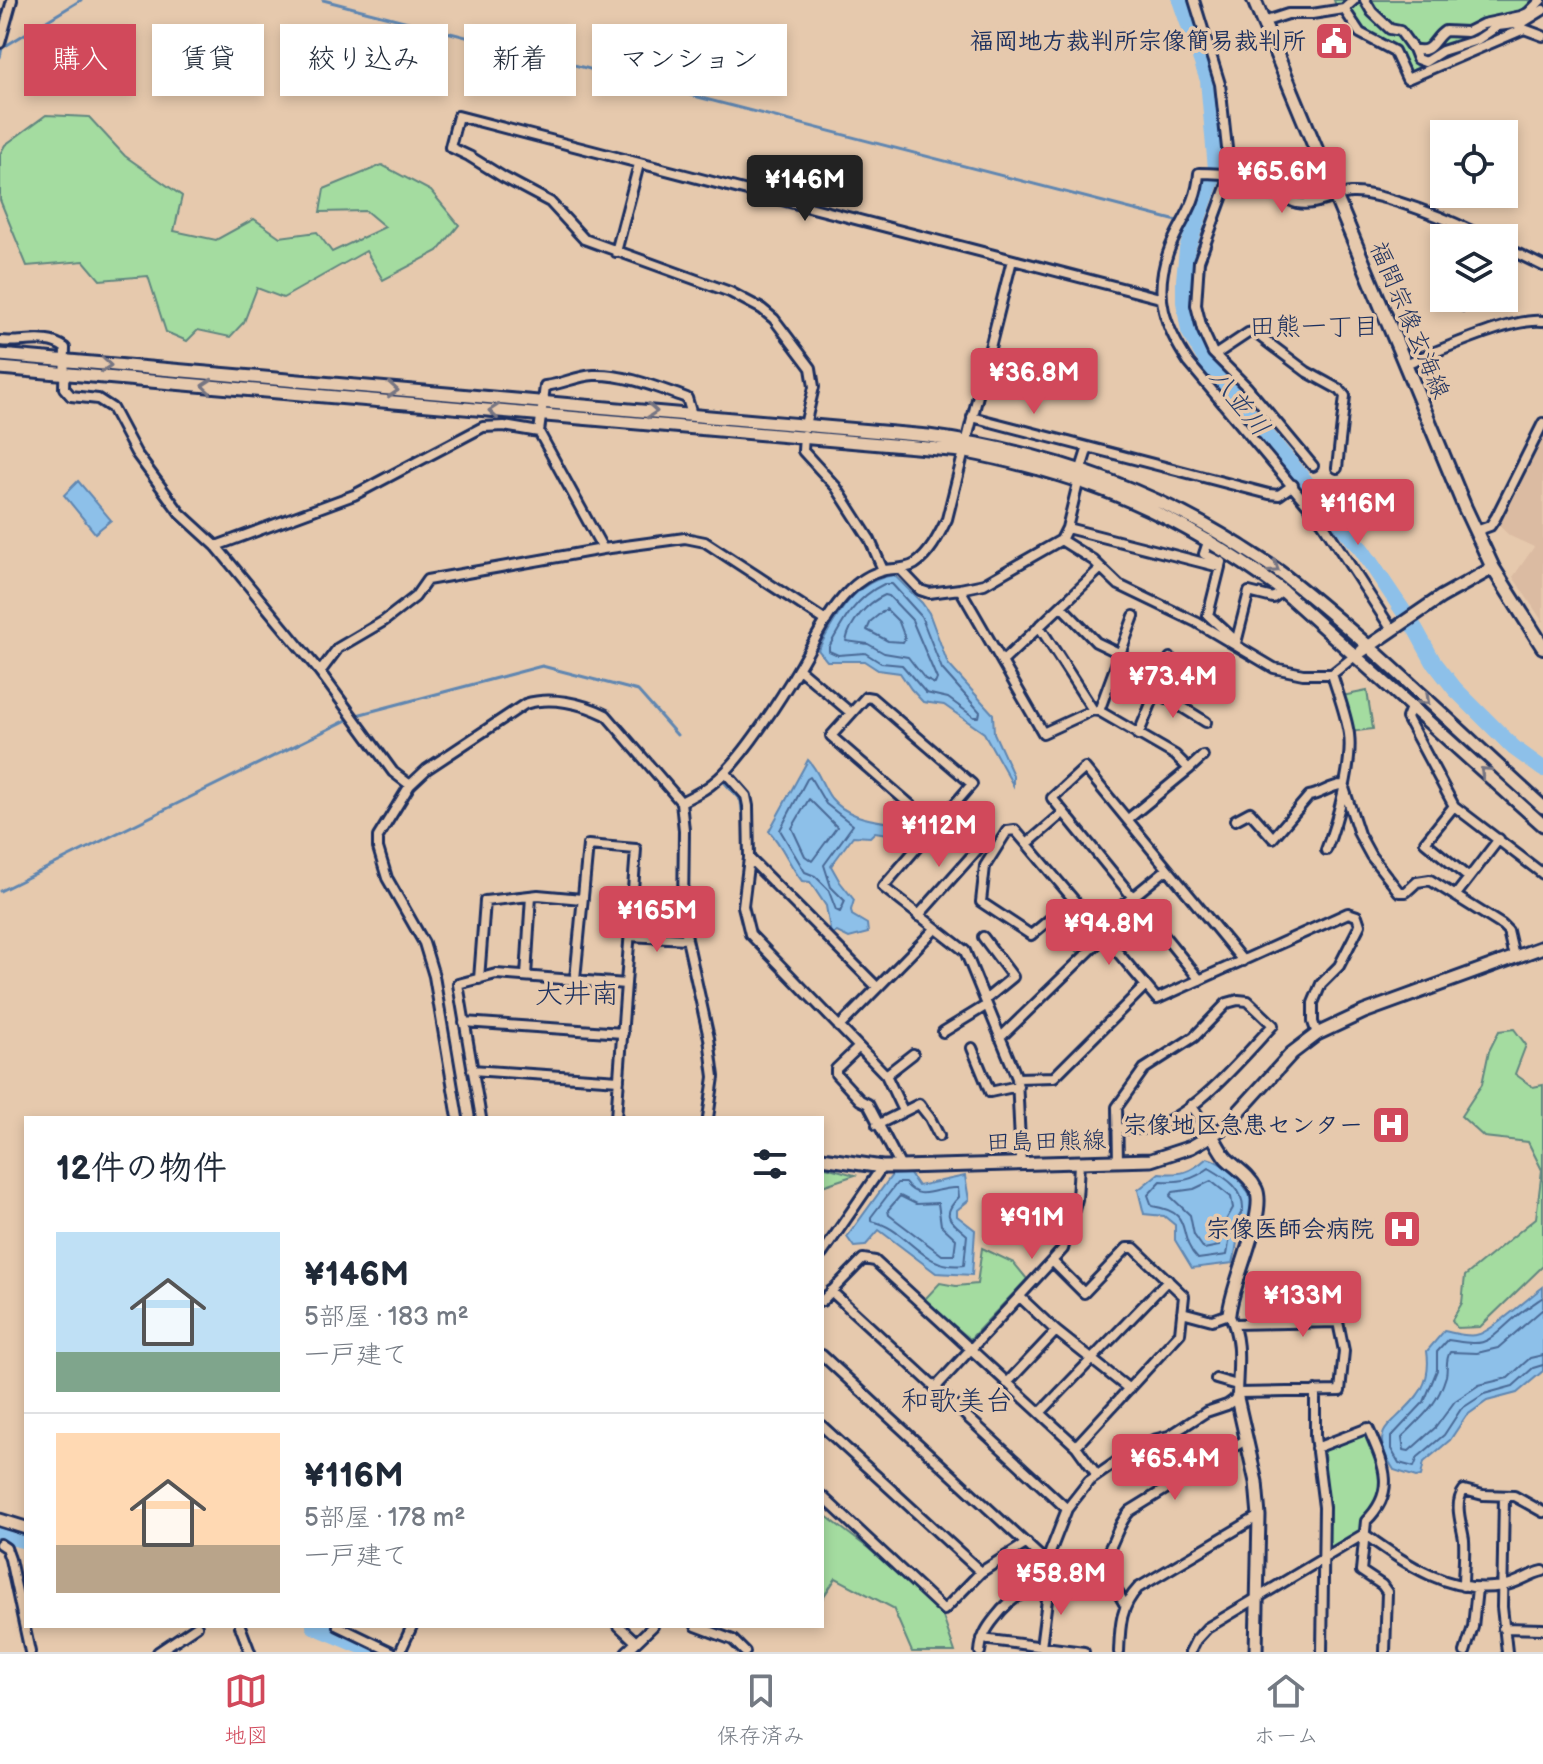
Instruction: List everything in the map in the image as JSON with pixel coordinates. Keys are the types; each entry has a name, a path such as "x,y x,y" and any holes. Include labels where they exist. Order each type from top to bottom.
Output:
{"main road":[{"name":"福間宗像玄海線","path":"1254,0 1476,531 1493,568 1543,647"}],"street":[{"path":"0,43 12,0"},
{"path":"1194,0 1220,84 1228,175 1199,261 1196,305 1202,329 1215,355 1247,387 1313,466"},
{"path":"1263,22 1288,14 1344,9 1354,0"},
{"path":"1365,0 1369,10 1390,29 1400,31 1417,59 1425,62 1442,51 1477,40 1495,25 1528,13 1541,0"},
{"path":"1344,9 1360,33 1394,51 1407,79 1524,29 1543,36"},
{"path":"1413,49 1430,49 1445,31 1467,32 1483,24 1522,23 1543,10"},
{"path":"883,570 870,540 836,487 803,451 814,377 811,368 774,319 748,299 584,239 550,202 450,147 458,116 1160,298"},
{"path":"616,252 639,164"},
{"path":"1394,629 1293,485 1189,363 1172,337 1160,298 1168,252 1190,209 1199,173 1251,179 1268,186 1284,198 1302,204 1352,193 1373,196 1459,224"},
{"path":"1518,254 1543,266"},
{"path":"681,802 714,783 751,740 848,591 883,570 914,565 930,549 947,519 1012,260"},
{"path":"1405,364 1531,320 1543,321"},
{"path":"1215,355 1254,332 1307,372 1340,390 1345,396 1337,468"},
{"path":"0,341 46,340 58,342 65,348 63,375 67,393 98,399 112,408 146,468 180,513 216,546 320,672 393,772 410,785"},
{"path":"0,355 692,415 964,446 1136,490 1210,527 1284,575 1543,807"},
{"path":"0,368 541,415 805,430"},
{"path":"603,549 539,432 545,386 605,375 631,379 687,398 692,415"},
{"path":"972,417 1269,494 1279,495 1293,485"},
{"path":"1476,531 1490,526 1496,517 1543,423"},
{"path":"216,546 354,495 483,427 504,426 539,432"},
{"path":"900,569 920,590 929,593 960,589 984,584 1061,540 1067,528 1088,447"},
{"path":"1080,474 1209,539 1283,591 1543,825"},
{"path":"1067,528 1220,567"},
{"path":"320,672 338,648 384,621 415,597 427,580 685,538 705,542 826,621"},
{"path":"1209,539 1204,554 1221,562 1208,615 1236,644"},
{"path":"1061,540 1119,585 1196,622 1274,668 1303,674 1332,674 1411,617 1493,568"},
{"path":"1002,662 1101,568"},
{"path":"960,589 1043,733 1096,710 1134,616"},
{"path":"1236,644 1249,592 1273,598 1283,591"},
{"path":"1061,606 1096,642 1121,654"},
{"path":"1039,626 1096,710 1175,755 1189,769"},
{"path":"1138,735 1170,658"},
{"path":"799,669 851,713"},
{"path":"1326,850 1335,826 1349,736 1332,674"},
{"path":"1156,691 1206,722"},
{"path":"933,829 921,814 831,736 866,697 872,698 972,784 883,887 965,951 1017,1082 1021,1164"},
{"path":"458,1116 434,976 424,943 387,878 378,837 410,785 427,769 525,704 536,701 562,702 591,708 606,715 681,802 684,830 683,909 714,1077 708,1116"},
{"path":"1412,705 1407,718 1454,806 1543,874"},
{"path":"1128,819 1203,756"},
{"path":"1200,980 1052,798 1085,768 1243,961"},
{"path":"725,772 746,796 749,858 743,906 750,934 886,1075 903,1111"},
{"path":"1235,820 1250,812 1273,838 1309,796 1321,794 1337,784 1343,785"},
{"path":"1343,785 1359,834 1391,885 1399,892 1406,892 1417,882 1430,880 1502,925 1508,931 1514,957"},
{"path":"1454,806 1425,842 1469,878"},
{"path":"949,811 993,851"},
{"path":"1027,844 1063,813"},
{"path":"1073,900 1031,935 981,902 985,866 1007,831 1015,830 1157,999 1348,913 1357,916 1360,925 1339,966 1321,984 1313,1003 1313,1022 1317,1034"},
{"path":"1455,896 1499,839"},
{"path":"918,916 984,842"},
{"path":"575,979 588,845 636,849 616,1116"},
{"path":"749,858 877,987"},
{"path":"1096,927 1167,869"},
{"path":"526,976 531,896"},
{"path":"479,979 485,901 531,896 582,899"},
{"path":"839,1027 935,929"},
{"path":"629,936 687,939"},
{"path":"1000,1038 1105,936"},
{"path":"943,1032 986,1003 1013,977 983,937"},
{"name":"田島田熊線","path":"824,1158 901,1167 1079,1164 1166,1157 1213,1137 1240,1113 1292,1053 1317,1034 1364,1012 1543,947"},
{"path":"481,1116 458,984 496,974 626,984"},
{"path":"972,1048 990,1092 1017,1082 1054,1077 1145,986"},
{"path":"1117,1128 1147,1129 1165,1123 1212,1091 1273,1025 1248,1001 1227,1003 1194,1037 1144,1069 1117,1107 1117,1128 1118,1162"},
{"path":"464,1022 623,1033"},
{"path":"859,1047 836,1069 836,1074 860,1100 868,1104 901,1167"},
{"path":"886,1075 913,1054"},
{"path":"472,1070 619,1080"},
{"path":"877,1125 916,1104 924,1108 939,1136"},
{"path":"1191,1105 1225,1156 1255,1185 1260,1203 1235,1283 1232,1319 1240,1364 1237,1392 1256,1482 1259,1516 1256,1652"},
{"path":"935,1388 1063,1249 1077,1199 1079,1164"},
{"path":"824,1251 882,1167"},
{"path":"1053,1262 1084,1293 1127,1248 1134,1248 1184,1296 1180,1333 1076,1446"},
{"path":"824,1299 863,1259 875,1261 1076,1446 1097,1475"},
{"path":"1040,1413 1168,1280"},
{"path":"831,1291 1067,1509"},
{"path":"1020,1297 1056,1331 1129,1389"},
{"path":"1182,1312 1212,1320 1338,1322 1344,1351 1340,1391 1237,1392 1216,1379"},
{"path":"1007,1383 1056,1331"},
{"path":"824,1357 1045,1561"},
{"path":"1315,1391 1316,1448 1324,1507 1322,1652"},
{"path":"1153,1440 1169,1436 1206,1412 1227,1405 1237,1392"},
{"path":"824,1428 981,1572"},
{"path":"1316,1448 1368,1428 1387,1473 1378,1510 1366,1521 1361,1571 1387,1592 1385,1652"},
{"path":"980,1652 982,1639 1000,1611 1025,1591 1090,1570 1101,1563 1122,1518 1130,1511 1247,1439"},
{"path":"1037,1586 1067,1509 1089,1481 1140,1448"},
{"path":"1463,1586 1464,1542 1459,1512 1460,1496 1464,1490 1514,1496 1543,1512"},
{"path":"1504,1497 1503,1628 1507,1652"},
{"path":"824,1498 944,1610 981,1572 1027,1543"},
{"path":"1119,1652 1120,1625 1125,1605 1138,1588 1259,1516"},
{"path":"0,1520 24,1527"},
{"path":"1190,1652 1207,1628 1364,1534"},
{"path":"1364,1534 1438,1580 1463,1586 1503,1586 1543,1571"},
{"path":"0,1544 6,1548 10,1559 24,1624"},
{"path":"1101,1563 1125,1605"},
{"path":"1041,1647 1049,1584"},
{"path":"1465,1652 1473,1627 1477,1588"},
{"path":"25,1628 30,1652"},
{"path":"158,1652 194,1628"},
{"path":"241,1628 250,1652"},
{"path":"342,1628 392,1652"},
{"path":"400,1652 411,1628"},
{"path":"621,1628 635,1641"},
{"path":"626,1652 651,1628"},
{"path":"701,1628 733,1640 745,1652"},
{"path":"1503,1628 1543,1629"},
{"path":"982,1639 1084,1652"}],"shaded area":[{"path":"1540,435 1543,437 1543,622 1513,577 1534,547 1510,536 1495,522"}],"green space":[{"path":"1334,0 1543,0 1543,17 1409,76 1398,50 1360,28 1342,4 1336,6"},
{"path":"46,115 89,117 125,156 182,196 174,231 216,240 254,219 280,237 317,232 332,252 385,227 366,211 320,212 324,189 382,165 431,191 459,225 438,251 383,280 366,251 283,298 257,288 244,322 230,337 198,330 187,341 166,332 148,276 100,280 84,261 27,266 0,200 0,154 5,145"},
{"path":"1367,691 1373,729 1351,732 1342,696"},
{"path":"1075,906 1098,935 1080,954 1050,924"},
{"path":"1514,1029 1526,1045 1515,1074 1533,1087 1543,1085 1543,1266 1480,1327 1457,1328 1452,1320 1462,1303 1465,1276 1536,1218 1542,1170 1528,1142 1484,1137 1461,1116 1482,1084 1489,1051 1499,1031"},
{"path":"824,1167 855,1175 824,1185"},
{"path":"982,1248 1014,1263 1027,1279 970,1339 924,1300 940,1283 956,1286 977,1284"},
{"path":"1365,1433 1383,1473 1375,1508 1359,1532 1331,1548 1328,1546 1324,1448"},
{"path":"824,1515 868,1548 942,1614 955,1652 912,1652 893,1608 836,1578 824,1596"}],"water":[{"path":"78,481 111,520 95,533 64,495"},
{"path":"894,575 929,613 948,664 993,714 994,733 1013,775 1013,785 984,733 944,705 923,702 900,673 878,670 864,661 827,661 818,650 847,602 867,585"},
{"path":"808,760 831,798 846,811 864,818 902,825 905,832 903,840 875,832 870,837 853,836 831,866 854,900 852,915 867,924 868,933 849,938 837,932 831,935 826,906 810,882 802,881 769,831"},
{"path":"1207,1158 1221,1164 1238,1179 1250,1196 1252,1209 1246,1223 1240,1228 1233,1263 1192,1268 1175,1240 1175,1225 1164,1216 1144,1214 1138,1190 1159,1173 1185,1172"},
{"path":"909,1173 918,1186 965,1176 969,1200 957,1210 957,1216 975,1230 972,1275 936,1273 879,1230 865,1246 854,1247 847,1237 892,1175"},
{"path":"1543,1287 1543,1371 1517,1393 1487,1401 1466,1416 1450,1440 1424,1462 1421,1476 1394,1470 1383,1449 1382,1440 1387,1427 1421,1390 1427,1373 1427,1351 1444,1331 1468,1336 1482,1333"}],"waterway":[{"path":"0,57 2,48 81,0"},
{"path":"323,0 1177,221"},
{"name":"八並川","path":"1180,0 1208,80 1216,169 1187,249 1184,302 1189,331 1208,364 1362,550 1433,661 1455,689 1514,748 1543,769"},
{"path":"357,715 542,666 638,691 677,735"},
{"path":"0,891 349,719"},
{"path":"725,783 741,801 742,811"},
{"path":"0,1534 24,1540"},
{"path":"319,1628 376,1652"}],"place":[{"name":"福岡地方裁判所宗像簡易裁判所","path":"1334,41"},
{"name":"宗像地区急患センター","path":"1391,1125"},
{"name":"宗像医師会病院","path":"1402,1229"}],"district":[{"name":"田熊一丁目","path":"1314,326"},
{"name":"大井南","path":"577,993"},
{"name":"和歌美台","path":"957,1400"}]}
